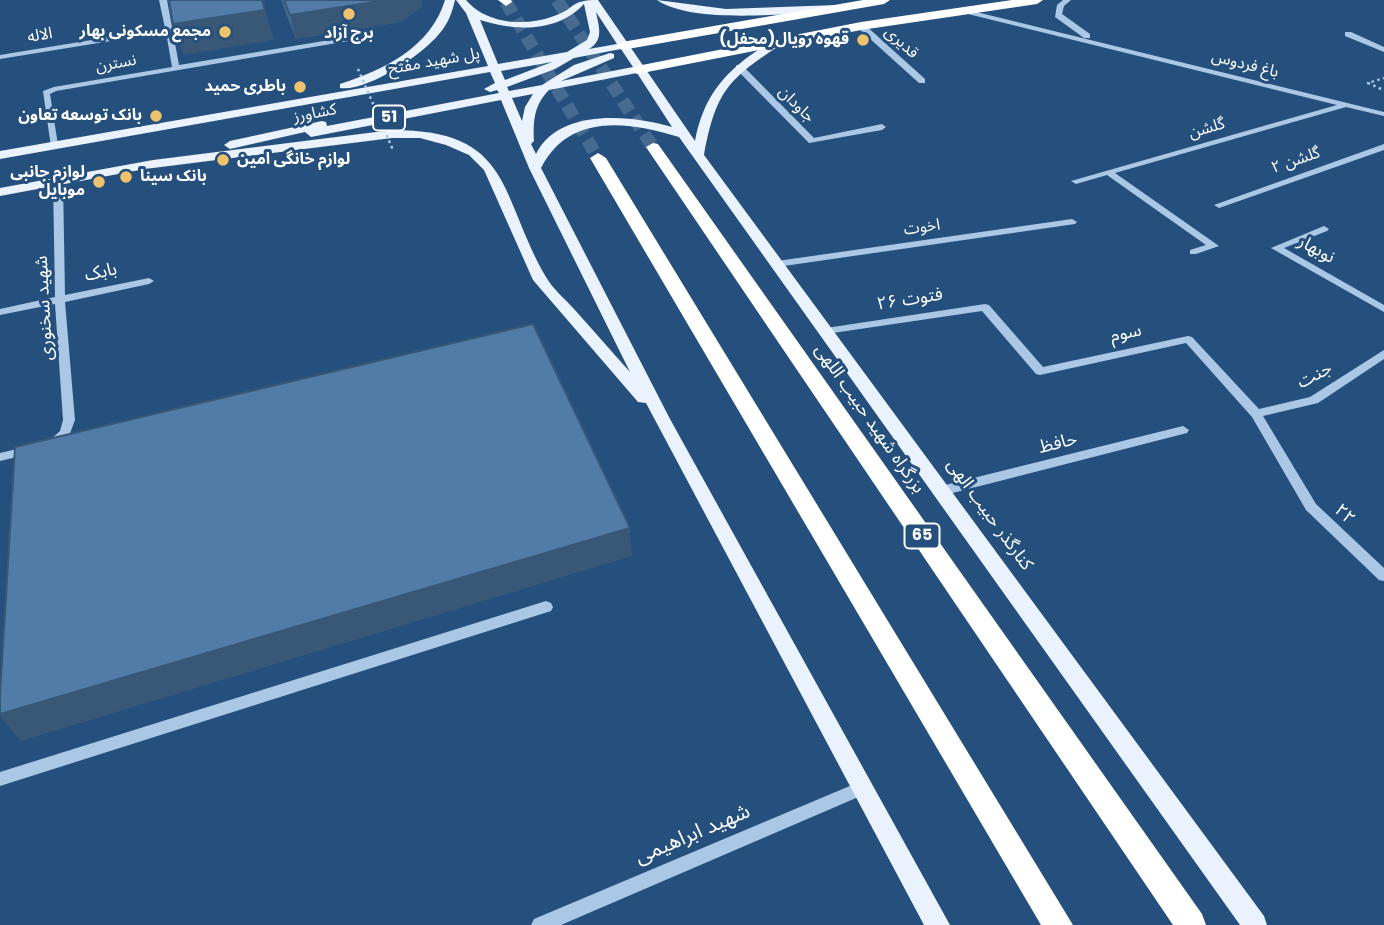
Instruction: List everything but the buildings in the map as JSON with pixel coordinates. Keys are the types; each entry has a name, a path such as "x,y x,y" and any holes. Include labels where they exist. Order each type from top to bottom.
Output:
{"highway":[{"name":"51","path":"624,48 884,0"},
{"name":"51","path":"637,70 861,26 1037,0"},
{"name":"بزرگراه شهید حبیب اللهی","path":"653,147 1191,925"},
{"path":"598,158 1058,925"}],"main road":[{"path":"252,111 353,84 393,65 423,46 443,22 450,0"},
{"path":"461,0 471,12 483,20 527,25 565,15 588,0 595,32 592,41 574,54 502,91"},
{"name":"کنارگذر حبیب الهی","path":"588,0 1255,925"},
{"path":"662,0 739,12 841,7"},
{"path":"471,12 535,168 662,419 938,925"},
{"path":"698,155 704,119 716,90 739,67 778,42"},
{"path":"535,168 527,138 526,116 543,88 571,71 624,48"},
{"name":"پل شهید مفتح","path":"252,111 574,54 624,48"},
{"name":"کشاورز","path":"0,192 141,166 502,91 543,88 637,70"},
{"name":"51","path":"0,155 252,111"},
{"path":"535,168 540,150 559,135 589,124 656,124 683,134"},
{"path":"141,166 392,134 420,134 473,152 490,169 540,280 662,419"}],"street":[{"path":"163,0 176,68 360,37"},
{"path":"1068,0 1061,5 1058,15 1072,28 1099,43"},
{"path":"967,11 1099,43"},
{"name":"قدیری","path":"861,26 922,80"},
{"name":"الاله","path":"0,57 167,30"},
{"path":"1348,34 1384,50"},
{"name":"باغ فردوس","path":"1099,43 1384,114"},
{"name":"جاودان","path":"739,67 812,141 882,127"},
{"name":"نسترن","path":"54,145 46,93 176,68"},
{"name":"گلشن","path":"1076,181 1346,104"},
{"name":"گلشن ۲","path":"1219,205 1384,147"},
{"path":"1108,172 1214,246 1193,251"},
{"name":"شهید سخنوری","path":"0,457 49,446 65,433 69,420 60,299 58,181"},
{"name":"اخوت","path":"777,264 1072,222"},
{"name":"نوبهار","path":"1324,229 1276,248 1384,309"},
{"name":"بابک","path":"0,312 149,281"},
{"name":"فتوت ۲۶","path":"826,331 985,307 994,319"},
{"name":"سوم","path":"994,319 1040,371 1188,338 1256,414"},
{"name":"جنت","path":"1256,414 1314,400 1384,354"},
{"name":"۲۲","path":"1256,414 1311,508 1384,576"},
{"name":"حافظ","path":"941,491 1183,430"},
{"path":"0,779 546,607"},
{"name":"شهید ابراهیمی","path":"540,925 864,787"}],"path":[{"path":"358,69 393,150"},
{"path":"1384,78 1368,83 1384,90"}],"tunnel":[{"path":"557,0 653,147"},
{"path":"506,2 598,158"}],"place":[{"name":"برج آزاد","path":"349,14"},
{"name":"مجمع مسکونی بهار","path":"225,32"},
{"name":"قهوه رویال(محفل)","path":"863,40"},
{"name":"باطری حمید","path":"300,87"},
{"name":"بانک توسعه تعاون","path":"156,116"},
{"name":"لوازم خانگی امین","path":"223,160"},
{"name":"بانک سینا","path":"126,177"},
{"name":"لوازم جانبی موبایل","path":"99,182"}]}
